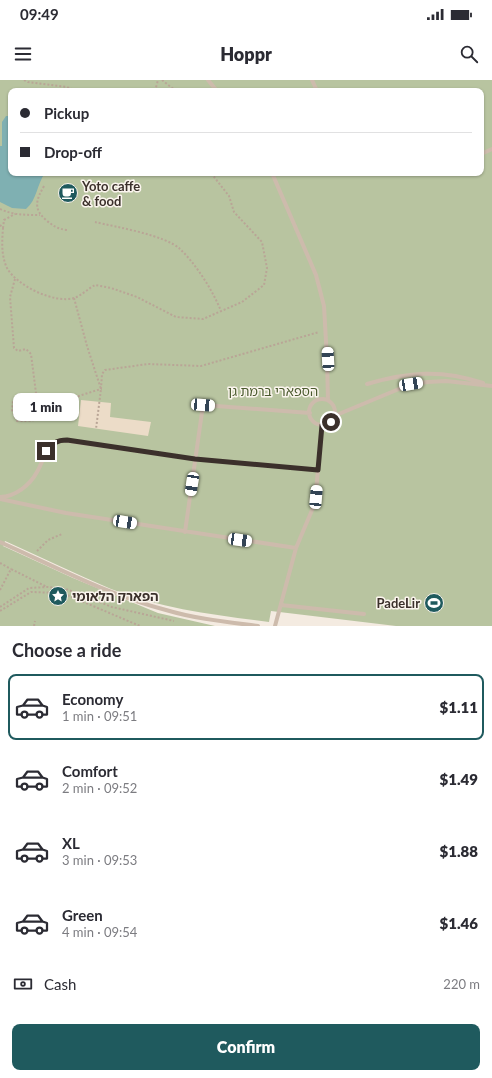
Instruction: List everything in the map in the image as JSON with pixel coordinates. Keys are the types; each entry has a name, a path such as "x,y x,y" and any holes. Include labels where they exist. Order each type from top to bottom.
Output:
{"lane":[{"path":"208,80 215,88"},
{"path":"273,176 316,275 324,306 328,400"},
{"path":"367,384 390,378 428,373 473,380 492,386"},
{"path":"334,416 411,384 446,381 492,386"},
{"path":"324,399 328,400 334,406 334,416 331,422 322,425 312,420 310,413 310,408 315,401 324,399"},
{"path":"185,532 203,405 310,413"},
{"path":"275,626 296,548 315,503 322,425"},
{"path":"0,498 14,494 30,482 38,472 48,447 57,441 62,440 195,459 318,470"},
{"path":"0,498 66,513 296,548"},
{"path":"0,542 110,592 166,610 213,621 258,626"},
{"path":"281,605 364,614"}],"path":[{"path":"24,80 28,82 69,88"},
{"path":"162,80 172,88"},
{"path":"15,214 4,220 3,254 7,267 15,279 38,292 57,298 74,298 95,284 137,297 176,317 203,319 242,302 264,285 267,268 262,242 234,212 229,196 214,176"},
{"path":"44,186 37,206 40,215 58,229 67,230"},
{"path":"0,209 15,214 40,215"},
{"path":"95,222 162,240 180,249 205,282 221,311"},
{"path":"0,225 3,228"},
{"path":"15,279 10,297 14,348 18,351 26,349 31,354 36,393 33,402 21,398 12,401 12,410 17,421 32,422 41,418 62,403 101,389"},
{"path":"74,298 86,346 101,389"},
{"path":"96,429 102,374 105,370 148,364 201,366 298,337 318,332 326,332"},
{"path":"34,557 42,545 52,538 62,534"},
{"path":"0,563 48,588 64,593 140,626"},
{"path":"0,590 11,569"},
{"path":"0,607 29,588 66,589 112,607 179,621"},
{"path":"0,611 31,592 64,593"},
{"path":"34,626 35,621"}],"green space":[{"name":"הספארי ברמת גן","path":"0,80 492,80 492,626 396,626 271,611 269,622 229,617 150,602 130,596 111,589 5,541 3,546 73,578 158,613 215,626 0,626"}],"shaded area":[{"path":"81,400 111,403 110,417 151,422 148,436 78,426"}],"water":[{"path":"6,116 8,116 8,176 43,176 35,197 26,209 12,208 0,202 0,146 2,146 2,122"}],"place":[{"name":"Yoto caffe & food","path":"68,193"},
{"name":"הפארק הלאומי","path":"58,596"},
{"name":"PadeLir","path":"434,603"}],"route":[{"path":"46,451 48,447 57,441 67,440 195,459 318,470 322,425 331,422"}]}
